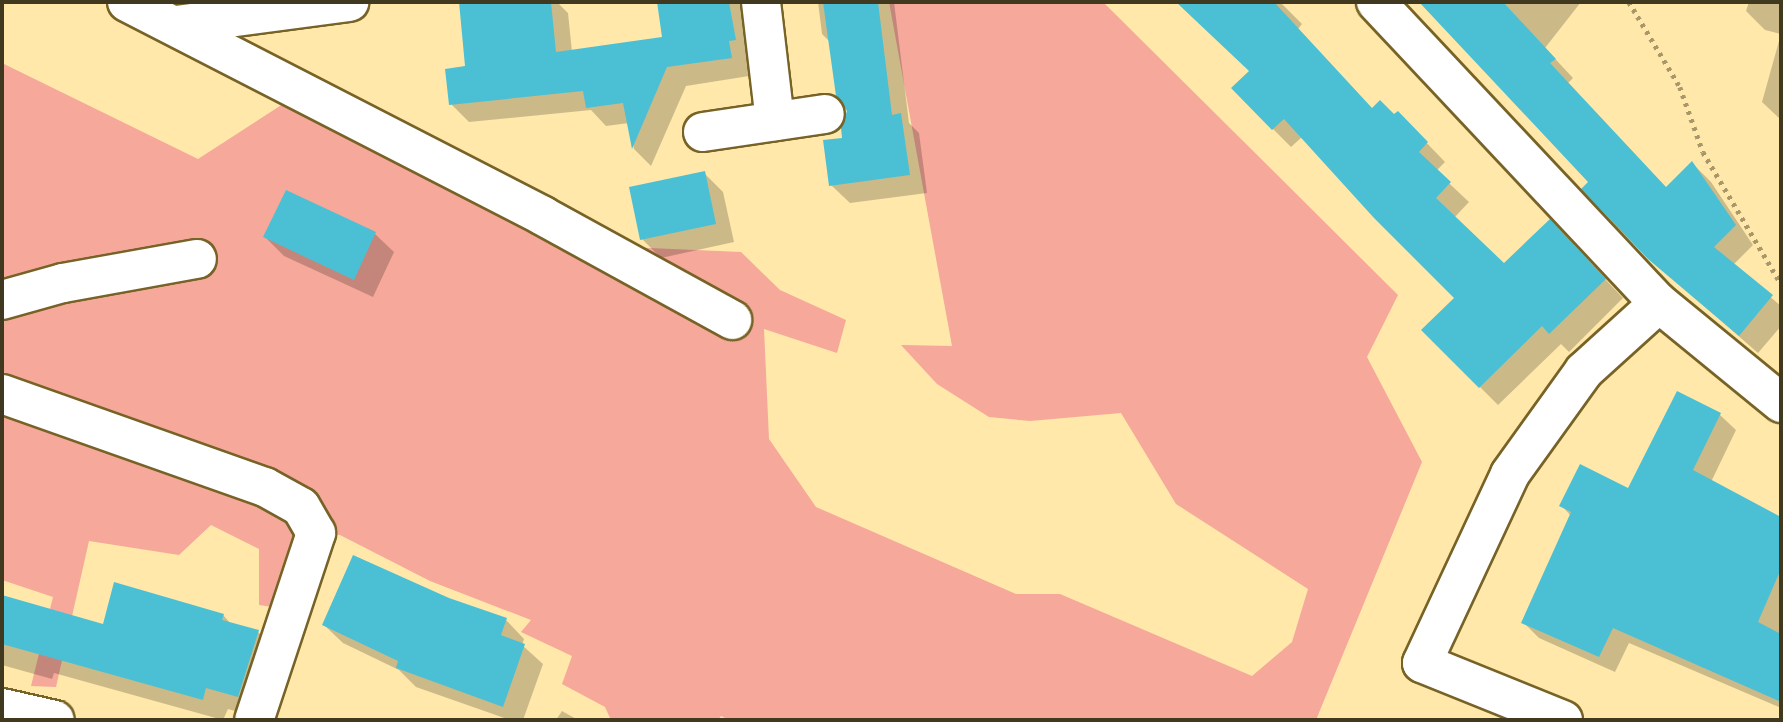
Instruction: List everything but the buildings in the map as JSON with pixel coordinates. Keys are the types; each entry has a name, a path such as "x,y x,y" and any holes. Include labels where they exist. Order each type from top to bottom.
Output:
{"street":[{"path":"127,2 543,216 732,320"},
{"path":"176,25 349,2"},
{"path":"761,2 775,121"},
{"path":"1376,2 1658,303 1781,403"},
{"path":"704,132 825,114"},
{"path":"2,300 63,283 197,259"},
{"path":"1563,720 1422,663 1510,474 1584,371 1658,303"},
{"path":"2,394 265,487 301,507 316,533 254,720"},
{"path":"2,708 55,720"}],"path":[{"path":"1629,2 1681,87 1703,152 1781,284"}],"shaded area":[{"path":"889,2 1103,2 1398,295 1367,357 1422,462 1316,720 729,720 721,716 718,720 611,720 605,707 562,684 572,656 521,632 531,620 430,581 340,535 296,529 279,608 259,605 259,549 211,525 179,555 89,541 56,687 31,686 53,597 2,580 2,63 198,159 283,104 390,154 627,247 741,252 780,290 846,320 837,353 764,329 769,439 816,507 1016,594 1060,594 1252,676 1292,642 1308,589 1176,504 1121,413 1030,421 989,417 937,384 901,345 952,346"}]}
